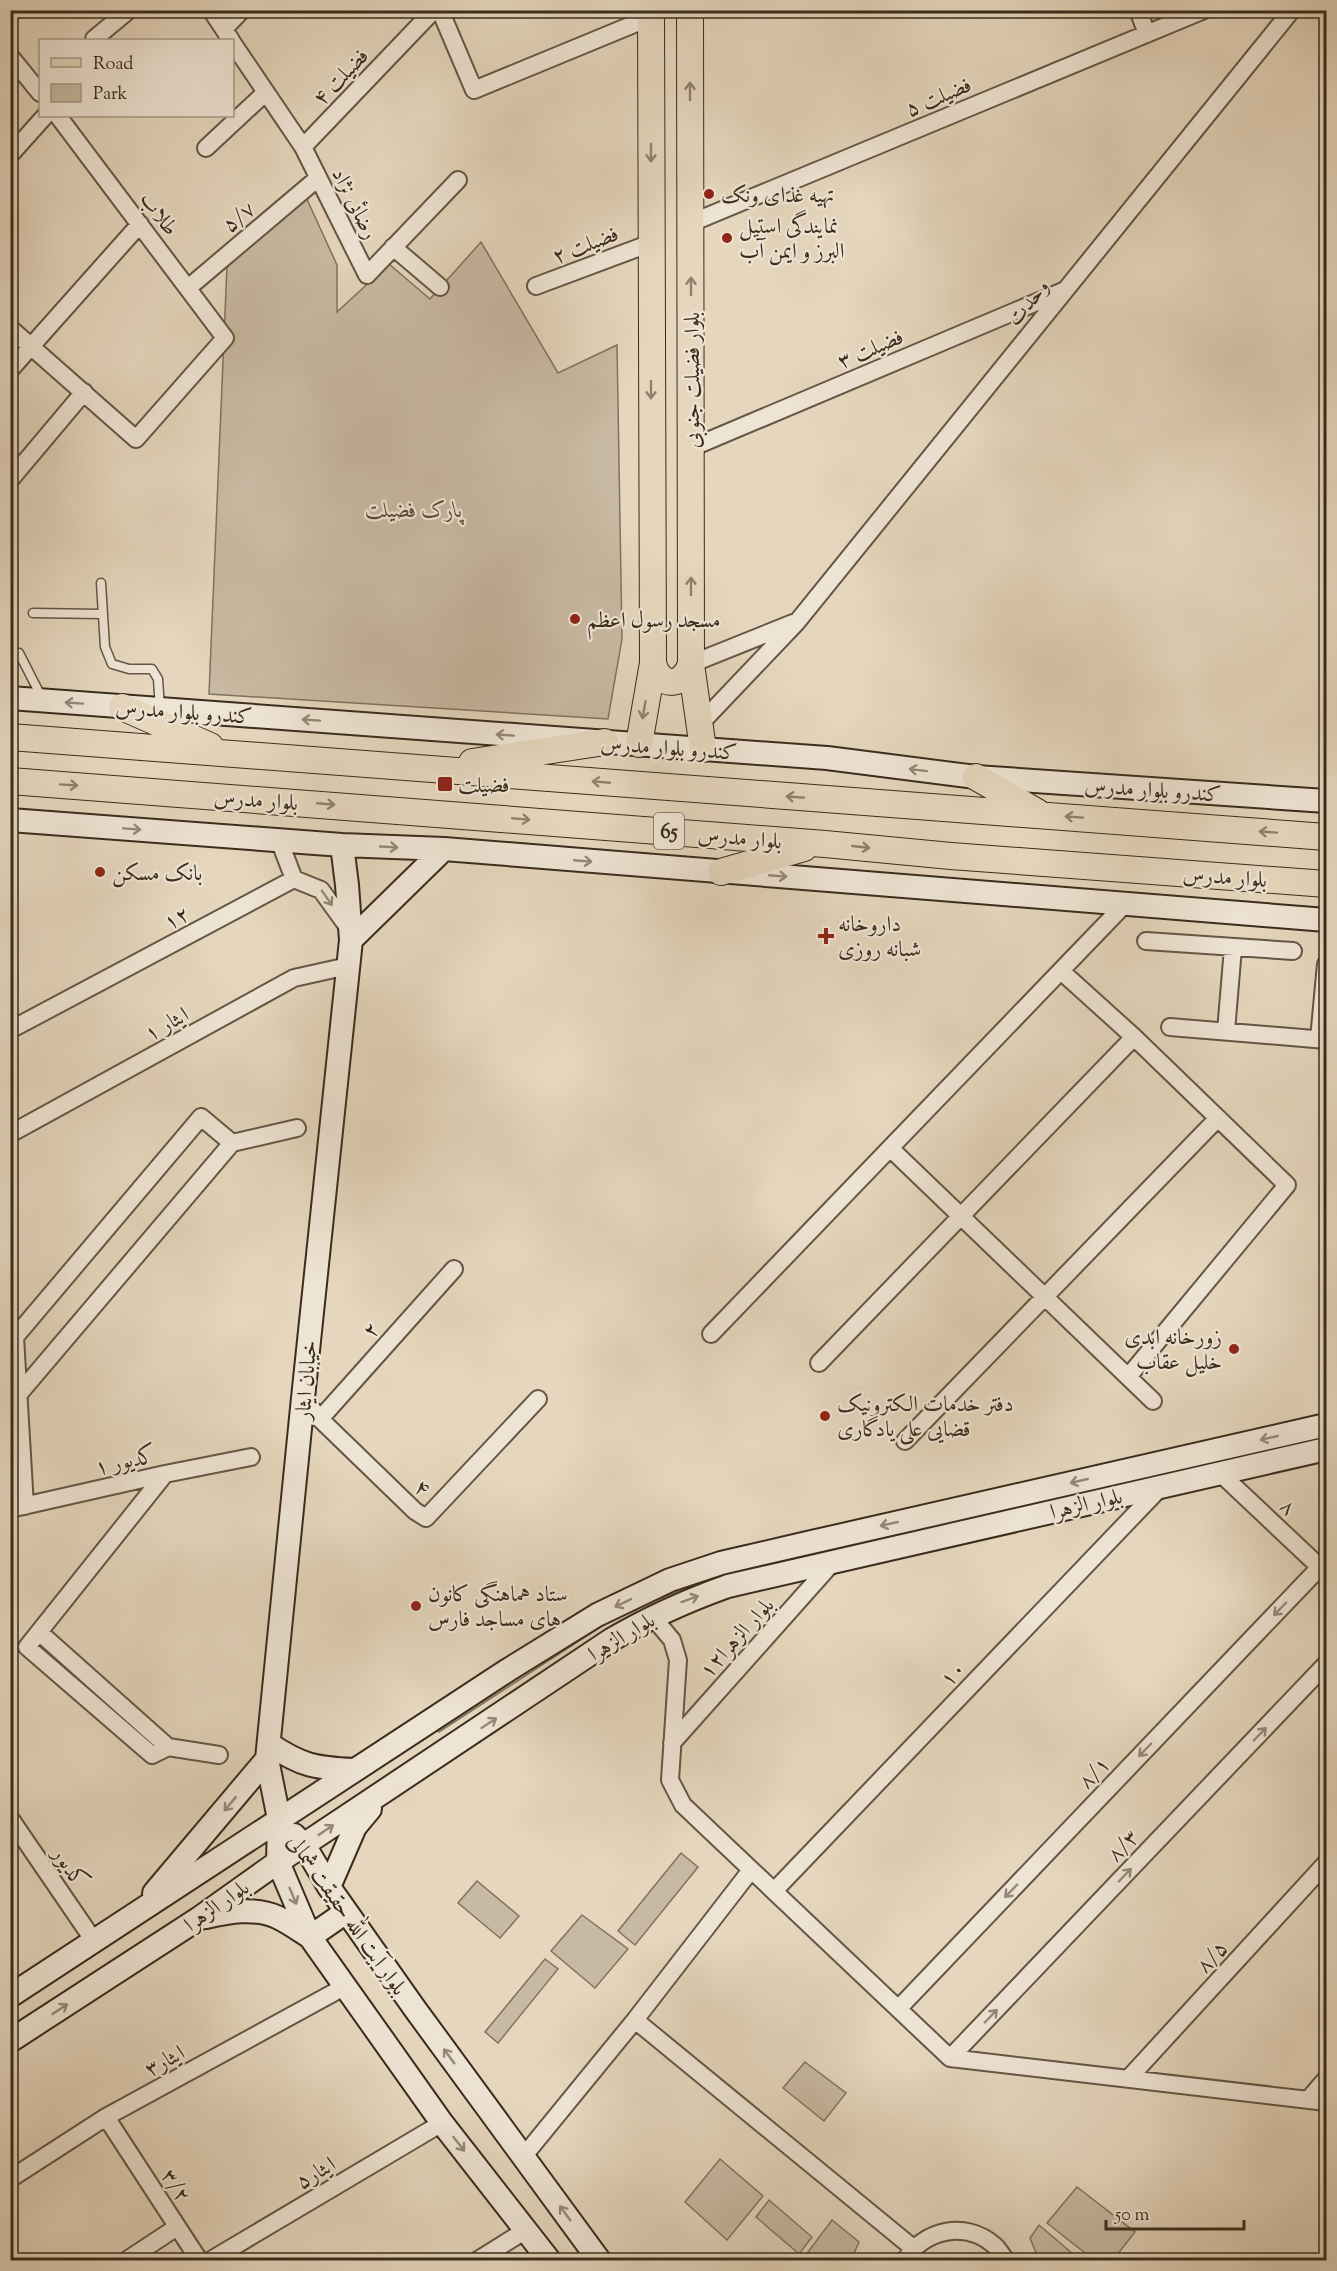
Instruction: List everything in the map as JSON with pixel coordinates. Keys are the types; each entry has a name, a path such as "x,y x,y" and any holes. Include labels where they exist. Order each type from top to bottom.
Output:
{"main road":[{"name":"بلوار فضیلت جنوبی","path":"690,10 691,663 701,737"},
{"name":"بلوار فضیلت جنوبی","path":"639,744 653,663 651,14"},
{"path":"651,361 691,362"},
{"path":"653,663 655,672 662,679 671,682 681,680 688,673 691,663"},
{"name":"کندرو بلوار مدرس","path":"10,698 639,744 701,737 827,758 976,777 1326,801"},
{"path":"122,707 227,753"},
{"name":"بلوار مدرس","path":"10,737 1326,837"},
{"path":"427,769 605,742"},
{"path":"976,777 1042,815"},
{"name":"بلوار مدرس","path":"10,781 1326,884"},
{"path":"10,820 342,845 444,849 1326,920"},
{"path":"721,872 821,843"},
{"path":"342,845 350,935"},
{"path":"350,935 444,849"},
{"name":"خیابان ایثار","path":"279,1819 268,1752 350,935"},
{"name":"بلوار الزهرا","path":"10,1996 508,1670 597,1615 670,1580 721,1563 1326,1425"},
{"name":"بلوار الزهرا","path":"10,2041 198,1919 278,1862 611,1640 651,1616 728,1586 1326,1449"},
{"path":"139,1912 268,1752 310,1765 354,1770"},
{"path":"329,1887 355,1827 381,1794"},
{"name":"بلوار آیت الله حقیقت شمالی","path":"279,1819 304,1845 346,1912 599,2260"},
{"name":"بلوار آیت الله حقیقت شمالی","path":"279,1819 278,1862 310,1937 442,2123 549,2260"},
{"path":"198,1919 229,1912 256,1911 276,1917 310,1937 346,1912"}],"street":[{"path":"94,39 129,10"},
{"name":"رضائی نژاد","path":"211,10 229,37"},
{"path":"229,37 242,10"},
{"name":"فضیلت ۴","path":"303,147 434,10"},
{"path":"440,10 474,90 651,14"},
{"path":"1138,10 1147,34"},
{"name":"فضیلت ۵","path":"691,223 1204,10"},
{"name":"وحدت","path":"701,737 1292,10"},
{"name":"رضائی نژاد","path":"234,44 303,147 367,275 458,180"},
{"path":"10,57 39,92"},
{"path":"206,148 266,92"},
{"path":"10,155 44,117"},
{"name":"طلاب","path":"59,117 225,338 136,439 84,392"},
{"name":"۵/۷","path":"188,288 318,178"},
{"path":"10,370 140,224"},
{"name":"فضیلت ۲","path":"536,286 651,243"},
{"path":"393,247 440,287"},
{"name":"فضیلت ۳","path":"691,448 1066,289"},
{"path":"10,328 84,392 10,480"},
{"path":"691,663 796,622"},
{"path":"279,840 294,879 321,890 350,935"},
{"name":"۱۲","path":"10,1030 294,879"},
{"path":"711,1334 1125,904"},
{"path":"1146,941 1293,951"},
{"path":"1226,1031 1233,948"},
{"path":"1170,1027 1323,1040 1326,964"},
{"name":"ایثار ۱","path":"10,1134 294,978 348,966"},
{"path":"1061,971 1134,1037 1287,1185 1128,1377"},
{"path":"819,1363 1134,1037"},
{"path":"18,1507 18,1395 15,1336 201,1117 232,1143"},
{"path":"905,1441 1218,1118"},
{"path":"18,1395 232,1143 297,1128"},
{"path":"890,1148 1153,1401"},
{"name":"۲","path":"320,1419 454,1269"},
{"name":"۴","path":"303,1398 320,1419 415,1511 426,1518 538,1399"},
{"name":"کدیور ۱","path":"18,1507 250,1457"},
{"name":"۸","path":"1220,1473 1323,1570"},
{"path":"165,1474 39,1632 168,1747 219,1755"},
{"name":"۱۰","path":"774,1891 1162,1486"},
{"name":"بلوار الزهرا۱۲","path":"672,1743 834,1561"},
{"name":"۸/۱","path":"898,2009 1323,1570"},
{"path":"651,1616 672,1641 678,1660 670,1780 682,1804 950,2058 1326,2102"},
{"name":"۸/۳","path":"950,2058 1326,1664"},
{"name":"کدیور","path":"10,1818 94,1941"},
{"name":"۸/۵","path":"1128,2079 1326,1863"},
{"path":"523,2157 635,2020 751,1870"},
{"name":"ایثار۳","path":"10,2179 106,2117 344,1987"},
{"path":"635,2020 909,2254 931,2235 954,2230 976,2234 995,2246 1006,2260"},
{"path":"1308,2100 1326,2079"},
{"name":"۳/۲","path":"106,2117 177,2227 127,2260"},
{"name":"ایثار۵","path":"210,2260 442,2123"},
{"path":"177,2227 199,2260"},
{"path":"478,2260 526,2230"}],"lane":[{"path":"101,583 105,647 112,664 129,669 152,669 158,680 160,709"},
{"path":"33,613 103,614"},
{"path":"10,652 19,652 44,701"}],"green space":[{"name":"پارک فضیلت","path":"305,195 337,265 337,312 389,264 430,299 481,242 558,373 617,345 622,639 608,719 209,694 227,266"},
{"path":"1326,1429 1326,1439 732,1575 678,1591 614,1618 439,1732 435,1727 609,1614 664,1588"},
{"path":"681,1853 698,1867 635,1945 618,1931"},
{"path":"477,1881 519,1916 500,1938 458,1903"},
{"path":"582,1915 628,1949 595,1988 551,1951"},
{"path":"545,1959 558,1969 498,2043 485,2032"},
{"path":"805,2062 846,2093 824,2121 783,2088"},
{"path":"720,2159 763,2196 727,2240 685,2202"},
{"path":"1077,2187 1135,2232 1113,2260 1094,2260 1047,2223"},
{"path":"769,2200 812,2237 799,2254 756,2217"},
{"path":"832,2220 859,2242 851,2260 802,2260"},
{"path":"1039,2225 1080,2260 1039,2260 1030,2238"}],"place":[{"name":"تهیه غذای ونک","path":"709,194"},
{"name":"نمایندگی استيل البرز و ایمن آب","path":"727,238"},
{"name":"مسجد رسول اعظم","path":"575,619"},
{"name":"فضیلت","path":"445,784"},
{"name":"بانک مسکن","path":"100,872"},
{"name":"داروخانه شبانه روزی","path":"826,936"},
{"name":"زورخانه ابدی خلیل عقاب","path":"1234,1349"},
{"name":"دفتر خدمات الکترونیک قضایی علی یادگاری","path":"825,1416"},
{"name":"ستاد هماهنگی کانون های مساجد فارس","path":"416,1606"}]}
